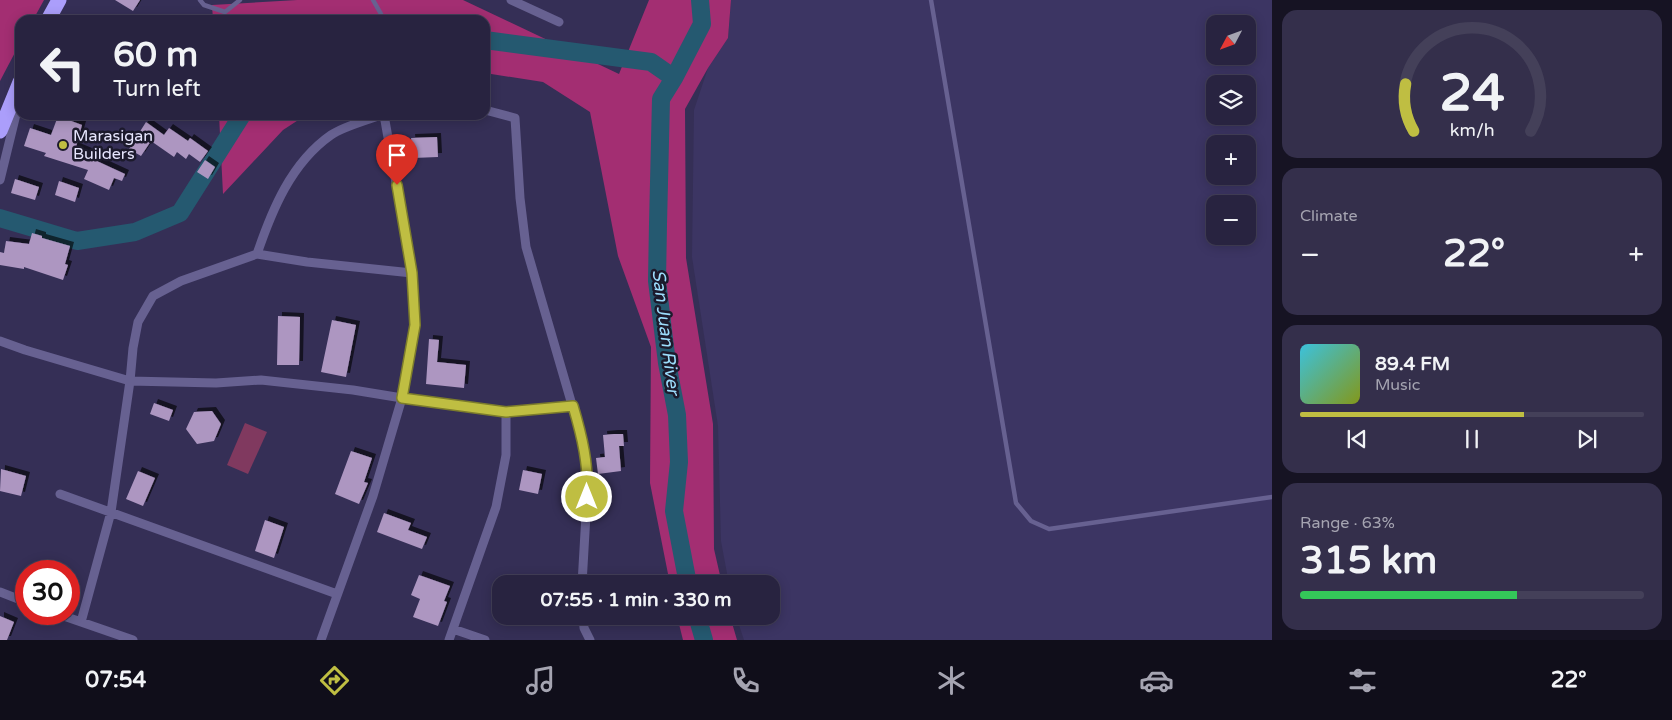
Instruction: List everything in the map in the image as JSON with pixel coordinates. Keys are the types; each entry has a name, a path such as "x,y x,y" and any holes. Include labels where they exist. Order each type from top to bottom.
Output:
{"highway":[{"path":"51,15 59,0"},
{"path":"0,131 15,94"}],"street":[{"path":"511,0 559,22"},
{"path":"490,111 515,118 520,198 526,247 584,446 588,480 583,575"},
{"path":"0,180 15,118"},
{"path":"257,254 269,219 304,160 332,134 369,120"},
{"path":"321,640 374,496 402,398 415,325 412,273 383,120"},
{"path":"133,640 81,622 111,512 138,322 153,296 181,281 257,254 307,262 412,273"},
{"path":"0,341 130,381 216,382 261,380 353,390 506,412 573,406"},
{"path":"449,640 496,506 506,455 506,412"},
{"path":"60,494 337,594"},
{"path":"0,592 15,598"},
{"path":"584,625 590,640"},
{"path":"453,629 486,640"}],"lane":[{"path":"200,0 204,5 225,12 240,0"},
{"path":"373,0 381,14"},
{"path":"931,0 1016,503 1030,521 1049,529 1272,497"}],"shaded area":[{"path":"0,0 44,0 36,15 15,15 15,52 0,81"},
{"path":"297,0 463,0 619,74 649,0 731,0 728,38 708,68 685,109 686,258 713,424 714,549 720,575 668,575 650,483 651,347 618,256 590,112 543,82 490,74 490,15 213,15 212,5"},
{"path":"731,0 1272,0 1272,640 744,640 739,625 780,625 780,575 727,575 721,541 718,426 692,257 694,110 708,68 728,38"},
{"path":"219,120 298,120 283,130 223,194"},
{"path":"245,423 267,432 248,474 227,465"},
{"path":"679,625 733,625 737,640 683,640"}],"building":[{"path":"115,0 140,0 133,11"},
{"path":"57,120 69,120 82,125 76,147 88,152 86,156 125,174 122,181 114,178 109,190 84,179 88,170 44,156 46,153 24,146 30,128 51,135"},
{"path":"146,122 164,135 169,128 188,141 190,138 208,151 200,162 189,154 186,159 177,152 174,157 151,141 141,156 129,149"},
{"path":"437,137 438,157 413,158 411,138"},
{"path":"205,160 215,167 208,179 197,172"},
{"path":"15,179 39,187 35,200 11,193"},
{"path":"59,181 79,188 75,202 55,195"},
{"path":"32,233 70,246 65,264 68,265 63,280 24,267 24,269 0,265 0,252 4,253 6,241 29,244"},
{"path":"278,316 300,317 299,365 277,365"},
{"path":"332,320 356,325 346,377 321,372"},
{"path":"429,339 439,340 437,362 466,365 464,388 426,384"},
{"path":"154,403 173,410 169,421 150,414"},
{"path":"212,411 221,424 214,441 197,444 186,429 194,412"},
{"path":"623,434 624,446 619,446 621,471 598,474 596,458 605,457 603,435"},
{"path":"351,451 372,458 364,482 368,483 359,504 335,494"},
{"path":"1,469 26,476 21,496 0,491"},
{"path":"523,470 542,474 538,494 519,490"},
{"path":"138,471 155,478 143,506 126,499"},
{"path":"384,513 411,523 408,530 427,537 422,549 377,532"},
{"path":"265,520 284,527 274,558 255,551"},
{"path":"419,575 450,586 444,601 447,602 438,626 413,617 420,599 411,595"},
{"path":"0,616 14,622 7,640 0,640"}],"waterway":[{"name":"San Juan River","path":"686,575 674,511 679,462 677,415 667,363 657,281 658,224 661,99 702,24 700,0"},
{"path":"490,41 651,62 674,78"},
{"path":"0,218 77,241 135,232 180,213 239,120"},
{"name":"San Juan River","path":"700,625 704,640"}],"place":[{"name":"Marasigan Builders","path":"63,145"}],"route":[{"path":"397,185 412,273 415,325 402,398 506,412 573,406 584,446 588,480 587,497"}]}
